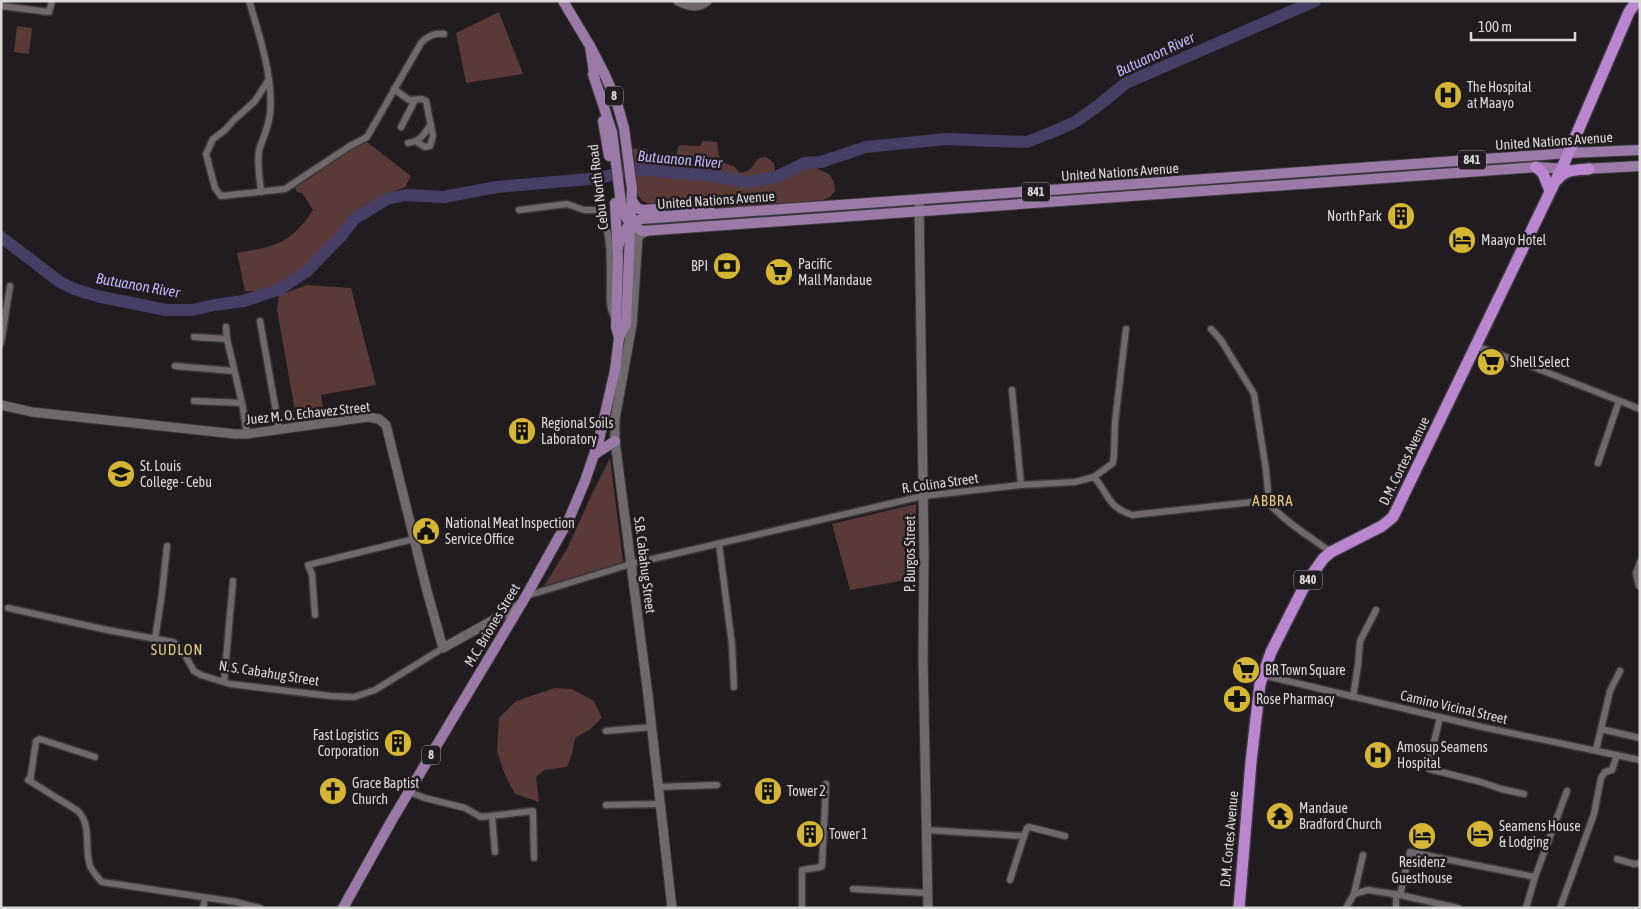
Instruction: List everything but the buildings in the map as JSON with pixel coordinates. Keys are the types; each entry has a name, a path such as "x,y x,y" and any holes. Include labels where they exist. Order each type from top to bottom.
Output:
{"highway":[{"name":"D.M. Cortes Avenue","path":"1238,908 1260,684 1271,652 1306,583 1320,562 1332,552 1382,526 1393,518 1569,153 1630,7 1637,1"},
{"path":"1536,168 1543,173 1550,191"},
{"path":"1550,191 1563,173 1589,169"}],"main road":[{"name":"8","path":"563,1 590,46 616,100 628,150 632,201"},
{"name":"Cebu North Road","path":"590,46 593,74 607,112 616,191 618,248"},
{"name":"United Nations Avenue","path":"630,224 642,219 1569,153 1640,150"},
{"name":"United Nations Avenue","path":"648,231 1536,168 1589,169 1640,166"},
{"path":"616,191 624,218 639,230 648,231"},
{"path":"632,201 637,208 641,209 686,206 726,213"},
{"name":"M.C. Briones Street","path":"618,338 626,323 632,201"},
{"path":"618,248 624,232 630,224"},
{"name":"M.C. Briones Street","path":"343,908 409,792 524,600 569,519 595,454 614,380 618,338 616,321 618,248"},
{"path":"595,454 615,441"}],"street":[{"path":"1,6 49,12 52,1"},
{"path":"249,1 261,38 268,80 270,115 265,137 260,147 258,161 261,192"},
{"path":"678,1 689,6 698,6 707,1"},
{"path":"268,80 255,101 226,130 213,139 206,154 215,188 221,196 285,189 326,161 367,137 421,43 436,33 444,34"},
{"path":"394,89 409,100 422,99 426,101 433,136 430,146 425,147 416,142 408,143"},
{"path":"401,128 415,100"},
{"path":"416,142 431,124"},
{"name":"P. Burgos Street","path":"919,200 923,656 928,908"},
{"path":"519,210 567,204 584,210 600,210 604,216 610,254 610,308 616,321"},
{"name":"S.B. Cabahug Street","path":"648,231 641,234 637,241 634,305 615,419 615,441 652,727 672,908"},
{"path":"1,343 10,286"},
{"path":"260,321 279,428"},
{"path":"226,327 247,434"},
{"path":"1126,329 1115,422 1113,462 1094,477 1112,503 1120,511 1132,515 1253,502 1269,504 1292,524 1332,552"},
{"path":"1211,329 1221,340 1254,394 1266,470 1269,504"},
{"path":"194,337 227,339"},
{"path":"1476,346 1640,409"},
{"path":"175,366 234,371"},
{"path":"1012,390 1021,486"},
{"path":"194,401 242,403"},
{"path":"1598,463 1619,401"},
{"name":"Juez M. O. Echavez Street","path":"1,405 32,412 142,425 247,434 279,428 368,418 376,418 382,421 386,425 443,648"},
{"name":"R. Colina Street","path":"524,600 631,564 923,496 1021,486 1068,484 1094,477"},
{"path":"315,615 312,574 308,565 414,539"},
{"path":"719,544 732,644 734,687"},
{"path":"155,639 167,546"},
{"path":"1639,586 1636,573 1640,562"},
{"path":"224,682 233,581"},
{"name":"N. S. Cabahug Street","path":"8,608 174,642 181,648 194,671 224,682 274,690 354,697 375,690 524,600"},
{"path":"1353,697 1360,641 1376,610"},
{"path":"1596,750 1610,691 1620,670"},
{"name":"Camino Vicinal Street","path":"1262,675 1440,718 1640,760"},
{"path":"1440,718 1428,766 1429,769 1524,794"},
{"path":"606,731 652,727"},
{"path":"1602,729 1640,738"},
{"path":"95,757 40,739 36,741 29,780 83,816 86,825 88,858 96,876 102,882 236,902 260,908"},
{"path":"1560,908 1594,814 1601,778 1605,772 1612,770 1617,755"},
{"path":"802,908 802,870 822,866 826,784"},
{"path":"658,787 717,785"},
{"path":"1526,908 1567,791"},
{"path":"409,792 424,798 466,808 481,817 532,811 534,858"},
{"path":"606,805 660,804"},
{"path":"492,816 495,852"},
{"path":"1010,880 1027,828 1030,827 1065,836"},
{"path":"926,830 1024,836"},
{"path":"1396,908 1410,852 1536,877"},
{"path":"1346,908 1354,894 1363,854"},
{"path":"1617,859 1634,864 1640,863"},
{"path":"852,889 927,893"},
{"path":"1354,894 1368,890 1398,894 1458,908"},
{"path":"204,908 205,898"}],"shaded area":[{"path":"499,12 523,74 466,83 456,33"},
{"path":"17,26 32,28 29,54 14,52"},
{"path":"703,141 717,142 720,161 735,167 740,173 749,169 758,159 766,157 774,163 775,171 780,174 812,166 829,174 834,182 835,191 830,197 823,200 724,208 702,201 654,205 642,201 638,195 633,149 646,148 652,157 676,156 679,145 700,146"},
{"path":"367,142 411,176 405,187 363,206 349,218 339,233 318,256 302,271 286,282 266,290 245,291 237,253 272,246 289,237 305,222 313,210 302,193 297,192 295,188 298,184 308,180 338,157"},
{"path":"307,285 351,288 376,385 321,395 325,420 297,423 277,309 279,295"},
{"path":"610,458 623,562 544,586 567,549"},
{"path":"916,504 917,578 850,590 832,524"},
{"path":"555,688 572,689 594,701 602,718 589,730 575,738 567,767 544,770 536,777 539,802 515,794 505,775 497,751 499,718 516,701"}],"waterway":[{"name":"Butuanon River","path":"1,237 60,282 74,289 97,296 166,310 192,310 244,301 280,289 307,271 341,236 354,219 387,199 406,195 443,197 497,187 600,178 634,169 712,176 747,182 776,177 805,163 821,162 866,147 946,139 1027,142 1075,122 1126,83 1315,1"}],"place":[{"name":"The Hospital at Maayo","path":"1448,95"},
{"name":"North Park","path":"1401,216"},
{"name":"Maayo Hotel","path":"1462,240"},
{"name":"BPI","path":"727,266"},
{"name":"Pacific Mall Mandaue","path":"779,272"},
{"name":"Shell Select","path":"1491,362"},
{"name":"Regional Soils Laboratory","path":"522,431"},
{"name":"St. Louis College - Cebu","path":"121,474"},
{"name":"National Meat Inspection Service Office","path":"426,531"},
{"name":"BR Town Square","path":"1246,670"},
{"name":"Rose Pharmacy","path":"1237,699"},
{"name":"Fast Logistics Corporation","path":"398,743"},
{"name":"Amosup Seamens Hospital","path":"1378,755"},
{"name":"Grace Baptist Church","path":"333,791"},
{"name":"Tower 2","path":"768,791"},
{"name":"Mandaue Bradford Church","path":"1280,816"},
{"name":"Tower 1","path":"810,834"},
{"name":"Seamens House & Lodging","path":"1480,834"},
{"name":"Residenz Guesthouse","path":"1422,836"}],"district":[{"name":"ABBRA","path":"1273,500"},
{"name":"SUDLON","path":"177,649"}]}
